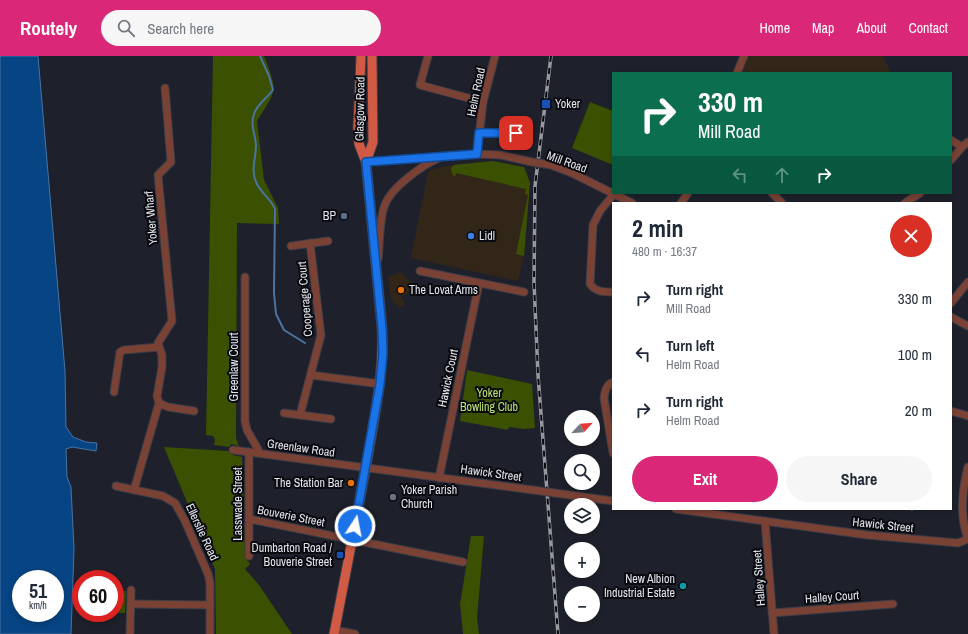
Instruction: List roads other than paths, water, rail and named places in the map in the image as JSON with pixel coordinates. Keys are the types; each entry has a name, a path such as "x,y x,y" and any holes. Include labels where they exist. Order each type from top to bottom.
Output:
{"main road":[{"name":"Glasgow Road","path":"361,56 357,112 359,144 366,162"},
{"name":"Glasgow Road","path":"366,162 373,142 372,56"},
{"path":"334,632 380,384 383,341 366,162"}],"street":[{"path":"428,56 420,85 483,102"},
{"name":"Helm Road","path":"477,154 483,102 495,56"},
{"path":"737,72 744,56"},
{"name":"Yoker Wharf","path":"159,347 158,343 172,321 158,175 171,162 165,88"},
{"name":"Helm Road","path":"479,133 516,133"},
{"path":"952,140 965,145 952,159"},
{"name":"Mill Road","path":"366,162 477,154 501,155 551,165 572,173 612,193"},
{"name":"Mill Road","path":"377,271 383,212 387,201 393,193 419,169 442,156"},
{"name":"Mill Road","path":"614,194 630,202"},
{"path":"612,292 601,292 590,284 593,225 600,211 614,194"},
{"path":"682,202 688,194"},
{"path":"773,194 781,202"},
{"path":"906,202 918,194"},
{"name":"Cooperage Court","path":"291,246 328,241"},
{"name":"Cooperage Court","path":"300,415 321,332 310,243"},
{"path":"420,271 524,292"},
{"name":"Greenlaw Court","path":"245,278 245,421 247,430 260,453"},
{"path":"952,303 968,282"},
{"name":"Hawick Court","path":"439,478 479,283"},
{"path":"952,318 968,326"},
{"path":"114,392 120,352 124,350 159,347 162,367 157,396 159,403 134,490"},
{"path":"311,375 380,384"},
{"path":"612,382 608,384 604,398 612,447"},
{"path":"159,403 168,407 194,411"},
{"path":"952,412 968,416"},
{"path":"284,413 331,419"},
{"name":"Greenlaw Road","path":"233,450 365,468"},
{"name":"Lasswade Street","path":"249,452 249,556"},
{"path":"968,467 962,507 968,539"},
{"name":"Hawick Street","path":"365,468 612,501"},
{"name":"Ellerslie Road","path":"116,486 167,497 178,507 207,570 210,583 210,634"},
{"name":"Hawick Street","path":"698,510 868,535 958,543 968,539"},
{"name":"Bouverie Street","path":"249,519 463,562"},
{"name":"Halley Street","path":"765,521 774,634"},
{"path":"130,634 131,590"},
{"path":"131,604 210,605"},
{"name":"Halley Court","path":"772,613 893,604"},
{"path":"334,632 355,634"}],"water":[{"path":"0,56 38,56 65,371 66,427 73,437 86,442 97,443 96,451 72,447 66,449 67,477 71,487 74,549 73,570 72,570 71,634 0,634"}],"waterway":[{"path":"260,56 269,76 273,90 257,107 253,118 256,145 254,174 259,188 275,209 274,293 276,314 284,330 305,343"}],"railway":[{"path":"551,56 535,186 534,282 538,375 558,634"}],"place":[{"name":"Yoker","path":"546,104"},
{"name":"BP","path":"344,216"},
{"name":"Lidl","path":"471,236"},
{"name":"The Lovat Arms","path":"401,290"},
{"name":"The Station Bar","path":"351,483"},
{"name":"Yoker Parish Church","path":"393,497"},
{"name":"Dumbarton Road / Bouverie Street","path":"340,555"},
{"name":"New Albion Industrial Estate","path":"683,586"}],"park label":[{"name":"Yoker Bowling Club","path":"489,400"}]}
